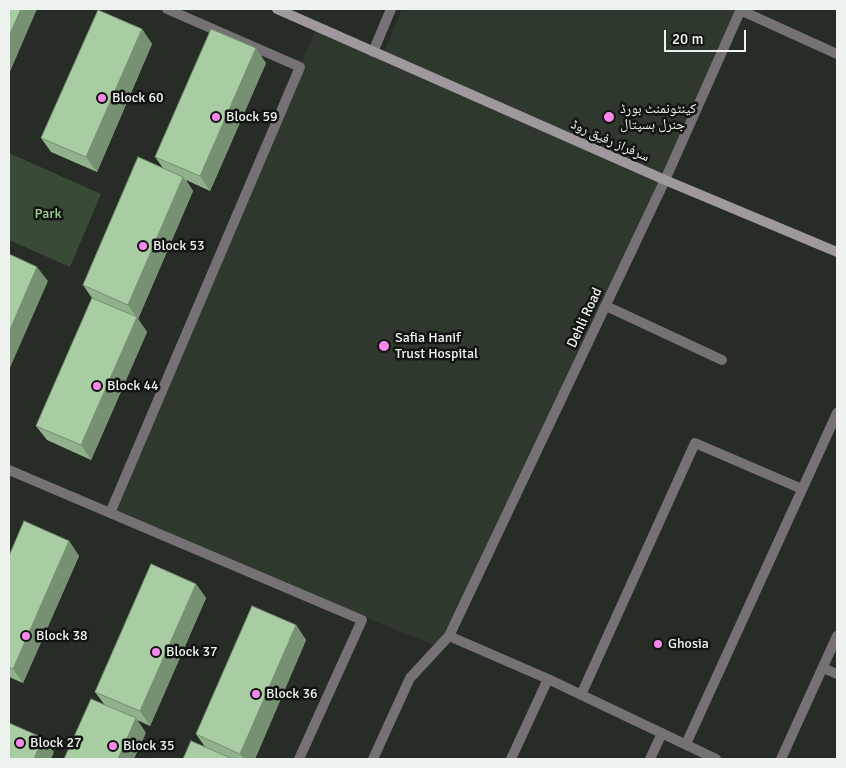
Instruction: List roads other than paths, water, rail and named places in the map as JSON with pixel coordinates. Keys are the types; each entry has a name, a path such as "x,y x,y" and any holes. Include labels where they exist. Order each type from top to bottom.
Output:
{"street":[{"path":"110,513 300,67 167,9"},
{"name":"سرفراز رفیق روڈ","path":"277,9 665,180 837,252"},
{"path":"373,52 391,9"},
{"path":"740,9 837,54"},
{"name":"Dehli Road","path":"374,759 410,678 449,636 665,180 740,9"},
{"path":"606,306 722,360"},
{"path":"686,744 802,489 833,432 837,413"},
{"path":"581,695 695,443 802,489"},
{"path":"9,470 362,620 299,759"},
{"path":"449,636 548,679 716,759"},
{"path":"781,759 837,636"},
{"path":"823,668 837,674"},
{"path":"511,759 548,679"},
{"path":"650,759 662,733"}],"place":[{"name":"Block 60","path":"102,98"},
{"name":"Block 59","path":"216,117"},
{"name":"کینٹونمنٹ بورڈ جنرل ہسپتال","path":"609,117"},
{"name":"Block 53","path":"143,246"},
{"name":"Safia Hanif Trust Hospital","path":"384,346"},
{"name":"Block 44","path":"97,386"},
{"name":"Block 38","path":"26,636"},
{"name":"Ghosia","path":"658,644"},
{"name":"Block 37","path":"156,652"},
{"name":"Block 36","path":"256,694"},
{"name":"Block 27","path":"20,743"},
{"name":"Block 35","path":"113,746"}],"park label":[{"name":"Park","path":"48,214"}]}
